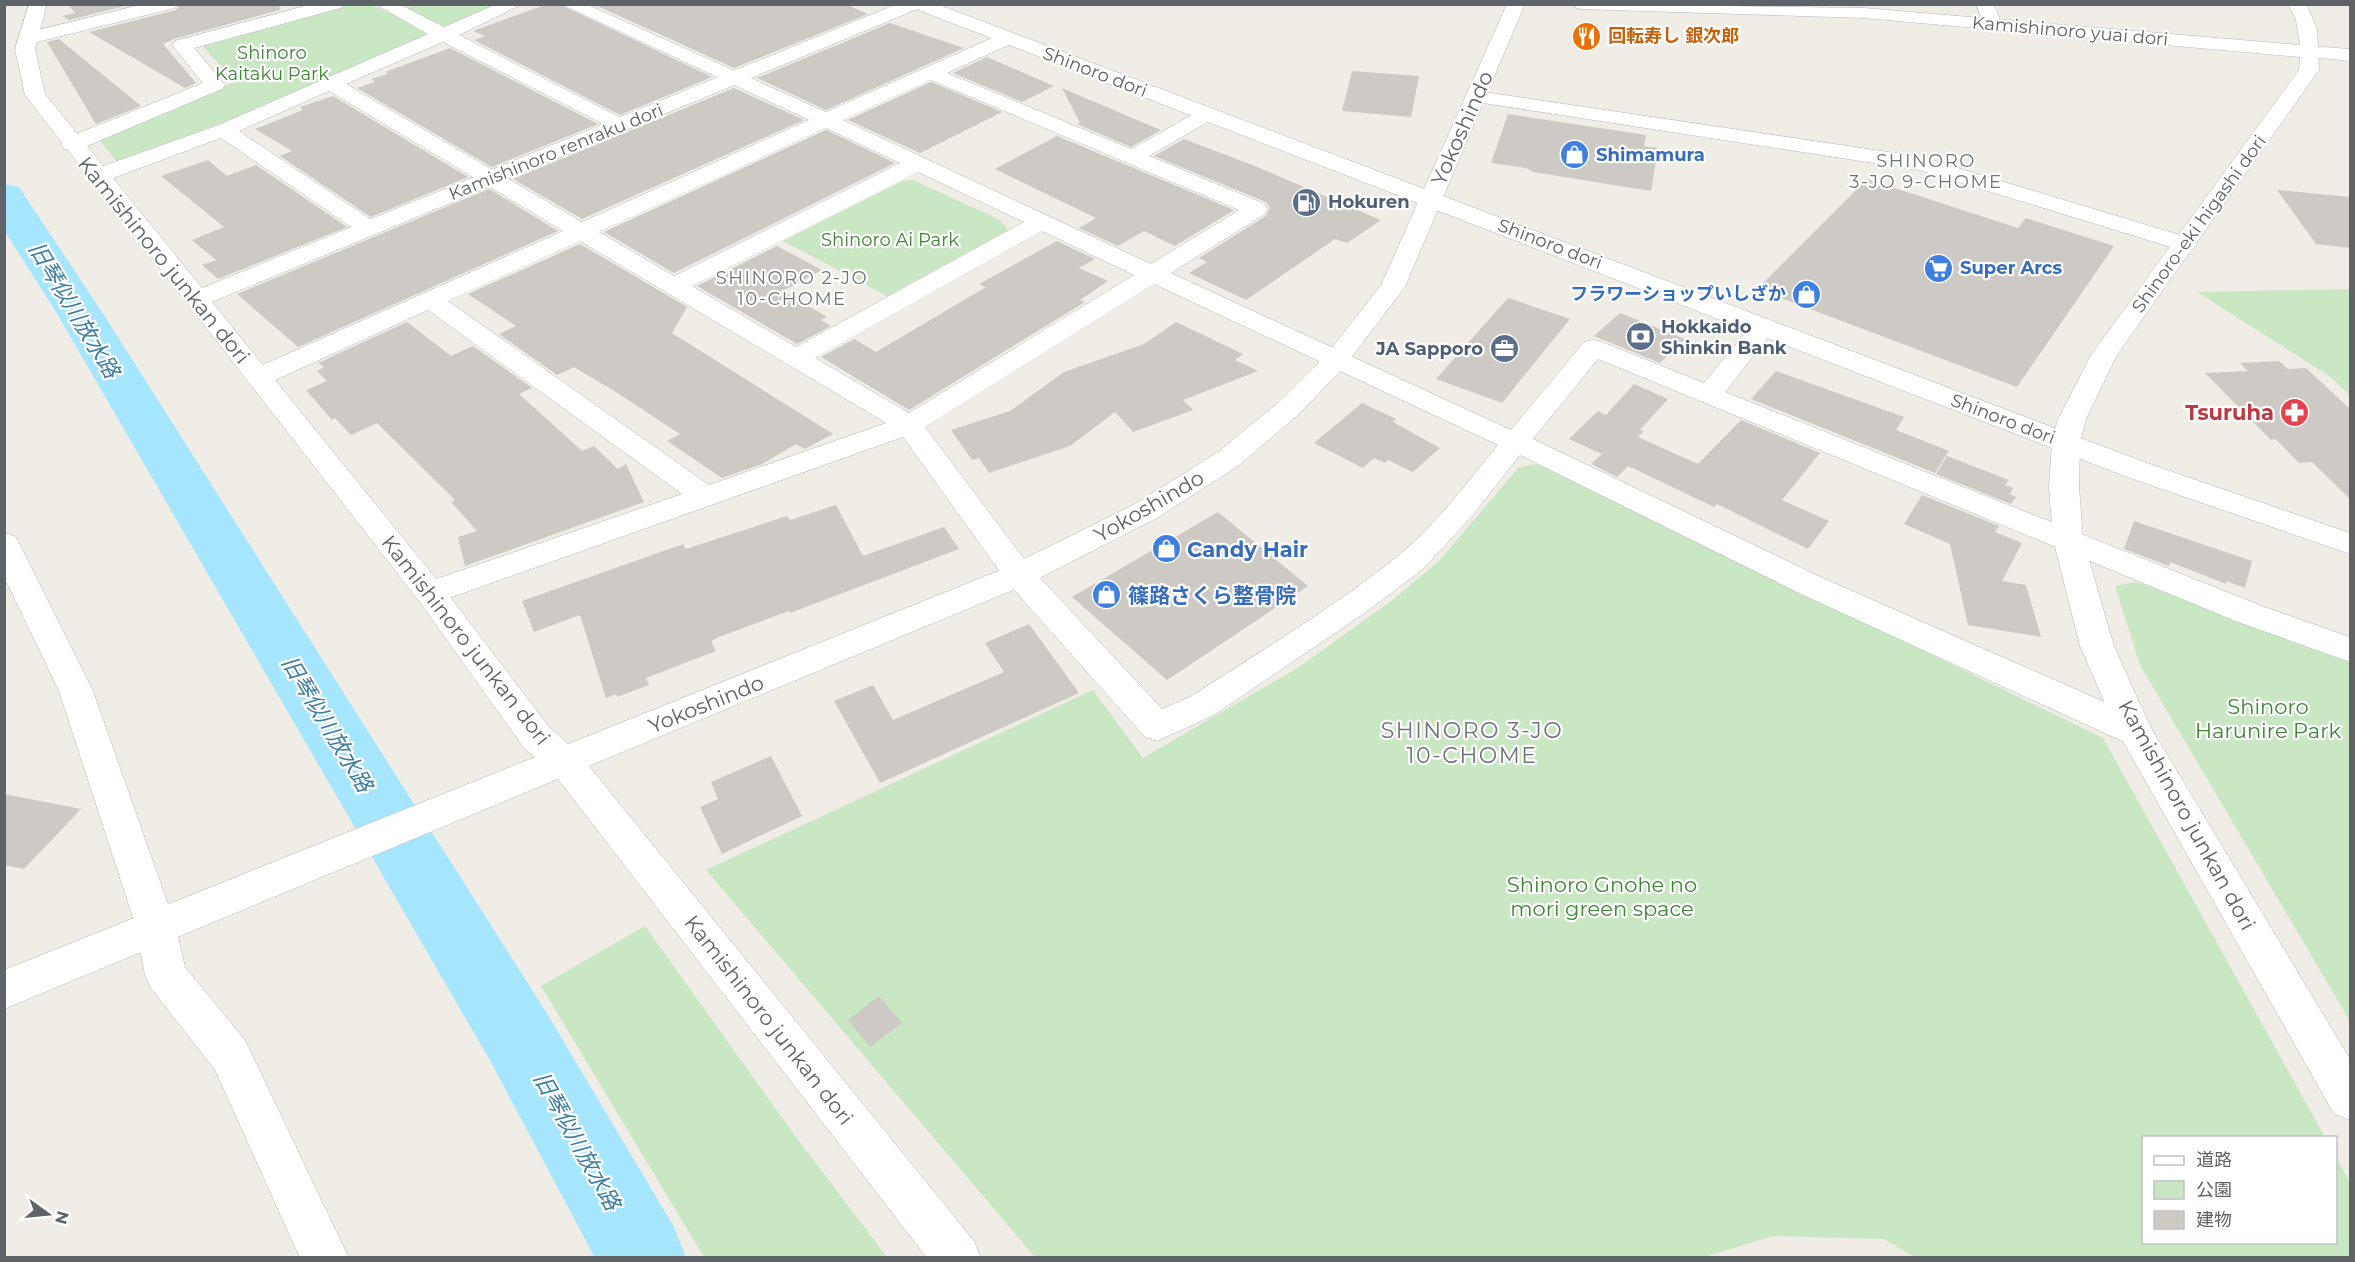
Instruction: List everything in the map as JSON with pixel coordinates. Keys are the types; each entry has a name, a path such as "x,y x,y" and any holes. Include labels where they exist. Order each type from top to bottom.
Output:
{"street":[{"name":"Kamishinoro junkan dori","path":"38,4 25,50 35,95 97,176 430,592 537,738 565,762 957,1257"},
{"path":"29,38 169,4"},
{"path":"72,144 215,85 182,45 335,4"},
{"path":"97,176 223,130 514,4"},
{"path":"570,4 828,121 1515,442 1814,587 2135,731"},
{"name":"Kamishinoro renraku dori","path":"197,299 917,4"},
{"name":"Shinoro dori","path":"917,4 2066,442 2350,544"},
{"name":"Yokoshindo","path":"4,990 449,810 1019,575 1146,511 1228,459 1289,408 1336,360 1393,287 1516,4"},
{"name":"Kamishinoro yuai dori","path":"1579,4 1863,9 1992,23 2350,55"},
{"path":"1985,4 1992,23"},
{"name":"Shinoro-eki higashi dori","path":"2066,442 2072,419 2104,355 2308,70 2309,52 2305,17 2296,4"},
{"path":"390,5 620,125"},
{"path":"259,377 1008,38"},
{"path":"430,592 909,425 1257,209 931,74"},
{"path":"331,84 493,177 909,425 1019,575 1157,727 1202,706 1355,604 1412,561 1461,508 1593,348 2068,538 2250,614 2350,650"},
{"path":"1477,97 1922,164 2185,244"},
{"path":"1132,157 1206,115"},
{"path":"223,130 368,228"},
{"path":"674,286 918,163"},
{"path":"796,358 1043,221"},
{"path":"430,300 705,496"},
{"path":"1708,394 1764,326"},
{"name":"Kamishinoro junkan dori","path":"2066,442 2064,487 2068,538 2097,646 2135,731 2350,1099"},
{"path":"4,543 76,691 156,927 166,975 230,1055 325,1257"}],"green space":[{"name":"Shinoro Kaitaku Park","path":"350,5 371,5 390,13 414,5 499,5 248,113 117,162 98,138 235,82 201,44"},
{"name":"Shinoro Ai Park","path":"913,180 1000,220 1008,230 887,296 783,241 903,181"},
{"path":"2350,289 2350,395 2328,375 2197,292"},
{"name":"Shinoro Gnohe no mori green space","path":"1539,464 2103,738 2324,1136 2142,1136 2142,1244 2337,1244 2337,1158 2350,1183 2350,1257 1916,1258 1884,1239 1773,1236 1701,1258 1035,1257 706,870 1093,690 1143,758 1299,667 1394,599 1440,560 1519,467"},
{"name":"Shinoro Harunire Park","path":"2137,582 2350,661 2350,1021 2140,665 2115,586"},
{"path":"645,926 793,1133 887,1257 704,1257 541,986"}],"building":[{"path":"68,4 133,4 69,20 62,16 75,13"},
{"path":"180,4 279,4 280,10 163,44 196,83 185,88 89,32 176,10"},
{"path":"547,4 559,4 712,77 620,115 474,40 485,36 473,31"},
{"path":"593,4 845,4 868,14 734,68"},
{"path":"890,23 964,48 826,110 757,78"},
{"path":"59,39 141,106 96,124 47,42"},
{"path":"450,48 598,124 492,167 357,88 375,82 371,79 388,74 385,72"},
{"path":"987,57 1054,86 1022,102 953,73"},
{"path":"1352,71 1419,76 1411,117 1342,111"},
{"path":"931,82 1002,112 920,153 848,120"},
{"path":"734,88 804,120 582,219 513,179"},
{"path":"1062,88 1161,130 1131,147 1077,124 1080,123"},
{"path":"333,96 468,177 371,217 280,156 292,151 255,129 303,110 300,107"},
{"name":"Shimamura","path":"1508,114 1646,135 1644,146 1658,148 1651,191 1491,163"},
{"path":"826,130 895,163 674,273 604,232"},
{"path":"1057,136 1234,210 1175,246 1144,231 1118,246 1079,228 1096,218 995,169"},
{"path":"1184,139 1255,166 1381,220 1347,243 1335,239 1246,300 1189,273 1207,262 1199,258 1266,216 1270,208 1266,202 1154,156"},
{"path":"208,160 227,176 256,165 347,227 218,279 202,265 216,260 192,240 224,227 161,176"},
{"name":"Super Arcs","path":"1867,179 2018,228 2026,218 2114,246 2017,387 1757,289"},
{"path":"489,189 558,231 298,347 237,294"},
{"path":"2277,190 2350,197 2350,248 2316,244"},
{"path":"1057,241 1095,259 1079,268 1108,281 1080,300 1085,302 909,410 821,357 854,339 876,352 986,287 979,284"},
{"path":"580,244 687,307 672,333 833,434 805,449 796,444 762,464 722,478 667,441 680,434 619,394 574,367 557,375 499,334 516,326 468,294"},
{"path":"777,246 822,270 783,291 827,317 821,320 831,326 797,344 697,286"},
{"name":"JA Sapporo","path":"1508,298 1570,319 1502,403 1436,379"},
{"path":"1620,313 1685,339 1660,363 1594,336"},
{"path":"407,322 451,356 473,346 532,388 519,394 582,451 594,446 618,469 626,464 644,502 465,566 458,537 477,531 451,502 455,500 377,423 351,435 335,418 332,420 306,390 327,381 317,371 324,367 318,363"},
{"path":"1176,322 1243,354 1235,360 1258,371 1183,400 1193,410 1133,432 1115,412 1070,446 989,473 979,458 972,460 951,430 1010,411 1064,372 1144,344"},
{"path":"2279,361 2288,369 2306,368 2350,409 2350,499 2312,462 2299,463 2276,439 2271,440 2205,373 2248,371 2240,363"},
{"path":"1776,371 1904,417 1896,430 1949,451 1935,473 1751,399"},
{"path":"1634,384 1668,399 1640,430 1644,431 1638,437 1698,464 1741,420 1820,453 1782,500 1829,521 1808,549 1717,504 1714,507 1628,466 1617,477 1591,464 1602,454 1569,439 1598,411 1606,415"},
{"path":"1362,403 1396,419 1393,422 1440,448 1413,472 1388,460 1385,463 1374,458 1363,468 1314,443"},
{"path":"1947,456 2009,480 2005,485 2013,488 2010,494 2016,497 2011,504 1936,474"},
{"path":"1922,495 1999,526 1995,532 2022,543 2002,581 2026,585 2041,637 1968,625 1950,544 1904,524"},
{"path":"836,505 863,556 944,527 959,549 790,613 789,611 719,637 711,641 716,651 646,678 649,685 617,697 616,694 606,698 580,615 534,632 522,601 683,544 686,549 787,516 790,520"},
{"path":"1218,512 1308,586 1167,680 1072,597"},
{"path":"2134,521 2252,561 2245,588 2226,581 2226,584 2170,562 2169,566 2124,549"},
{"path":"1029,624 1079,693 880,783 834,701 873,685 893,720 1004,672 985,643"},
{"path":"771,756 802,816 722,854 700,807 718,799 711,782"},
{"path":"4,794 81,809 24,869 4,865"},
{"path":"879,996 902,1023 870,1047 848,1020"}],"waterway":[{"name":"旧琴似川放水路","path":"4,196 79,312 519,1038 643,1258"}],"place":[{"name":"回転寿し 銀次郎","path":"1587,36"},
{"name":"Shimamura","path":"1575,155"},
{"name":"Hokuren","path":"1307,202"},
{"name":"Super Arcs","path":"1939,268"},
{"name":"フラワーショップいしざか","path":"1807,294"},
{"name":"Hokkaido Shinkin Bank","path":"1640,337"},
{"name":"JA Sapporo","path":"1504,349"},
{"name":"Tsuruha","path":"2295,412"},
{"name":"Candy Hair","path":"1166,549"},
{"name":"篠路さくら整骨院","path":"1107,595"}],"district":[{"name":"SHINORO 3-JO 9-CHOME","path":"1926,171"},
{"name":"SHINORO 2-JO 10-CHOME","path":"792,288"},
{"name":"SHINORO 3-JO 10-CHOME","path":"1472,742"}]}
